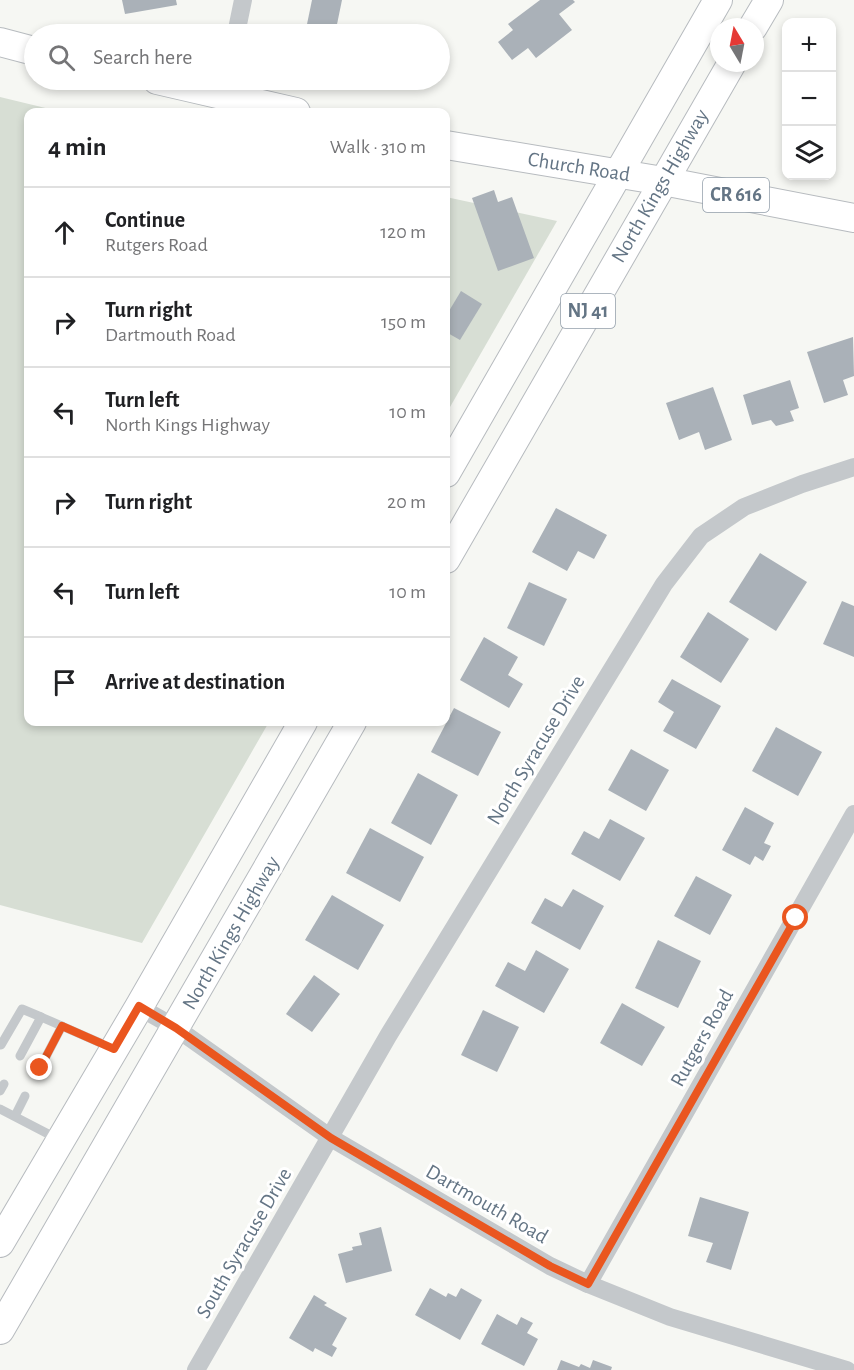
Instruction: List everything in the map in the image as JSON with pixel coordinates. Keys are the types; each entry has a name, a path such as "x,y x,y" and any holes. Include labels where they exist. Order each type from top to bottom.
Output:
{"main road":[{"name":"North Kings Highway","path":"450,465 718,0"},
{"path":"758,18 769,0"},
{"path":"0,42 24,48"},
{"name":"North Kings Highway","path":"450,552 727,72"},
{"path":"235,90 286,108"},
{"name":"Church Road","path":"450,146 663,181 854,218"},
{"name":"North Kings Highway","path":"0,1243 301,726"},
{"name":"North Kings Highway","path":"0,1330 350,726"}],"street":[{"path":"238,24 243,0"},
{"name":"North Syracuse Drive","path":"331,1138 388,1035 639,624 664,584 700,536 744,507 854,467"},
{"name":"Rutgers Road","path":"588,1284 854,814"},
{"name":"Dartmouth Road","path":"139,1006 176,1028 331,1138 550,1266 670,1317 847,1370"},
{"name":"South Syracuse Drive","path":"196,1370 331,1138"}],"lane":[{"path":"1,1045 22,1009 114,1049"},
{"path":"20,1056 41,1017"},
{"path":"40,1068 62,1026"},
{"path":"15,1116 25,1096"},
{"path":"0,1109 60,1140"}],"shaded area":[{"path":"0,97 45,108 24,108 24,726 267,726 142,943 0,905"},
{"path":"450,198 557,221 450,407"}],"building":[{"path":"122,0 176,0 177,5 125,14"},
{"path":"312,0 342,0 337,24 307,24"},
{"path":"540,0 573,0 575,2 559,14 572,30 536,58 528,48 512,60 498,42 513,30 508,24"},
{"path":"494,190 498,202 512,197 534,258 498,271 472,198"},
{"path":"461,291 482,304 460,340 450,334 450,309"},
{"path":"853,337 854,376 843,380 848,395 824,403 807,352"},
{"path":"790,380 799,408 790,411 794,421 776,426 771,420 752,425 743,395"},
{"path":"713,387 732,440 705,450 699,432 679,440 666,403"},
{"path":"556,508 607,535 594,559 578,551 567,571 532,552"},
{"path":"760,553 807,582 776,631 729,602"},
{"path":"529,582 567,599 544,646 507,628"},
{"path":"842,601 854,606 854,657 823,644"},
{"path":"708,612 749,639 721,683 680,657"},
{"path":"484,637 518,657 508,675 523,684 509,708 460,680"},
{"path":"672,679 721,706 696,749 663,731 674,712 658,702"},
{"path":"454,708 501,732 478,776 431,752 445,726 450,726 450,716"},
{"path":"776,727 822,752 798,796 752,771"},
{"path":"631,749 669,770 646,811 608,790"},
{"path":"418,773 458,795 431,845 391,823"},
{"path":"745,807 774,823 764,843 771,846 763,861 755,856 750,865 722,850"},
{"path":"610,819 645,838 620,881 571,854 584,831 599,839"},
{"path":"370,828 424,857 400,902 346,873"},
{"path":"696,876 732,895 710,935 674,916"},
{"path":"573,889 604,906 580,950 531,923 545,898 562,907"},
{"path":"332,895 384,925 358,970 305,940"},
{"path":"658,940 701,961 678,1008 635,988"},
{"path":"536,950 569,969 544,1013 495,986 508,962 525,971"},
{"path":"314,975 340,994 312,1032 286,1014"},
{"path":"622,1003 665,1027 642,1066 600,1043"},
{"path":"483,1010 519,1027 497,1072 461,1055"},
{"path":"700,1197 749,1212 731,1270 706,1262 713,1243 688,1236"},
{"path":"381,1227 392,1271 346,1283 338,1254 362,1245 359,1233"},
{"path":"430,1288 446,1297 448,1293 456,1297 461,1288 482,1300 460,1340 415,1315"},
{"path":"314,1295 327,1303 324,1305 347,1318 332,1345 337,1348 332,1357 315,1348 313,1352 289,1338"},
{"path":"497,1314 517,1325 521,1317 533,1323 527,1333 538,1339 524,1366 481,1344"},
{"path":"561,1360 579,1367 581,1364 590,1368 593,1360 612,1367 611,1370 557,1370"}],"route":[{"path":"40,1068 62,1026 114,1049 139,1006 176,1028 331,1138 550,1266 588,1284 796,918"}]}
